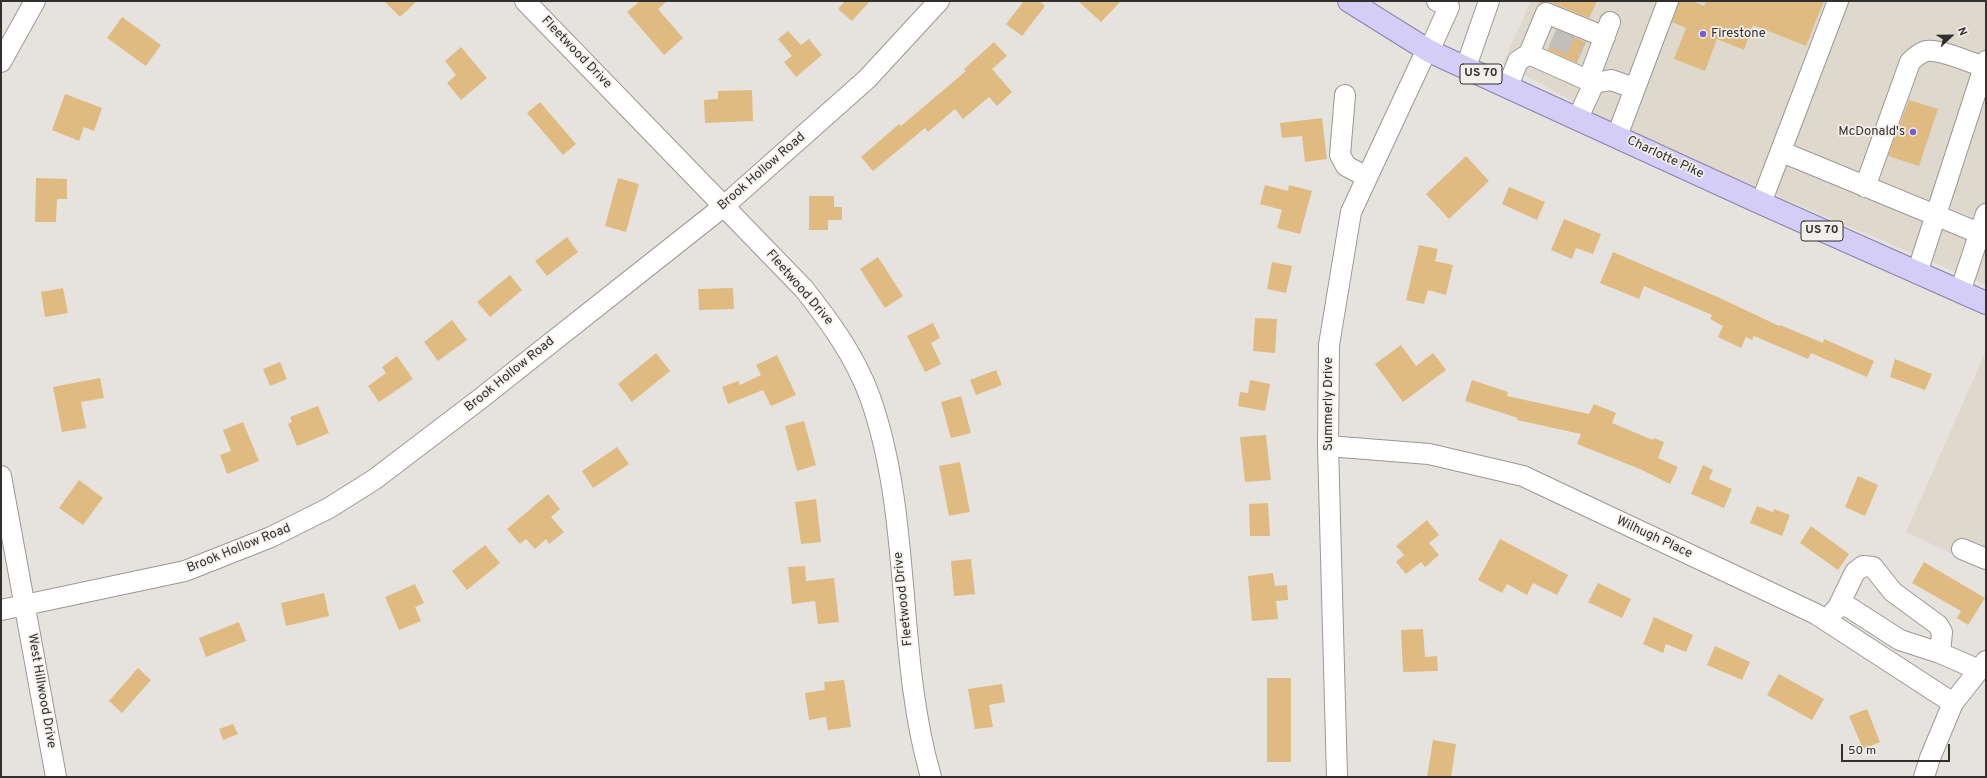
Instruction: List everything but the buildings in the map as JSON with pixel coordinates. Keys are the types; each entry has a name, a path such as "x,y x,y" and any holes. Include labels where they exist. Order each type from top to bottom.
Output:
{"main road":[{"name":"Charlotte Pike","path":"1349,1 1428,50 1762,203 1986,303"}],"street":[{"path":"1,62 35,1"},
{"name":"Fleetwood Drive","path":"525,1 804,289 831,323 847,348 869,395 887,459 900,552 915,705 931,777"},
{"name":"Brook Hollow Road","path":"1,610 185,571 271,537 328,508 375,479 480,399 724,206 867,79 939,1"},
{"name":"Summerly Drive","path":"1337,777 1328,446 1329,345 1351,212 1449,7 1437,1"},
{"path":"1466,67 1489,1"},
{"path":"1617,136 1668,1"},
{"path":"1762,203 1838,1"},
{"path":"1508,86 1518,61 1529,54 1546,34 1546,13 1608,29 1590,53 1591,82 1578,118"},
{"path":"1865,187 1910,62 1918,55 1926,51 1937,52 1985,64 1917,273"},
{"path":"1529,54 1591,82 1611,80 1634,88"},
{"path":"1346,95 1340,155 1346,166 1367,177"},
{"path":"1782,152 1936,216 1984,226 1960,292"},
{"name":"Wilhugh Place","path":"1328,446 1429,454 1523,476 1809,611 1832,614 1953,703"},
{"name":"West Hillwood Drive","path":"1,476 56,777"},
{"path":"1962,549 1986,559"},
{"path":"1832,614 1855,572 1863,566 1873,567 1893,592 1938,624 1942,632 1940,653"},
{"path":"1832,614 1847,606 1900,640 1983,666 1953,703 1930,758 1924,777"}],"shaded area":[{"path":"1531,1 1986,1 1986,285 1628,132 1503,63"},
{"path":"1986,351 1986,570 1906,532"}],"tunnel":[{"path":"1553,37 1582,50"}],"place":[{"name":"Firestone","path":"1703,34"},
{"name":"McDonald's","path":"1913,132"}]}
